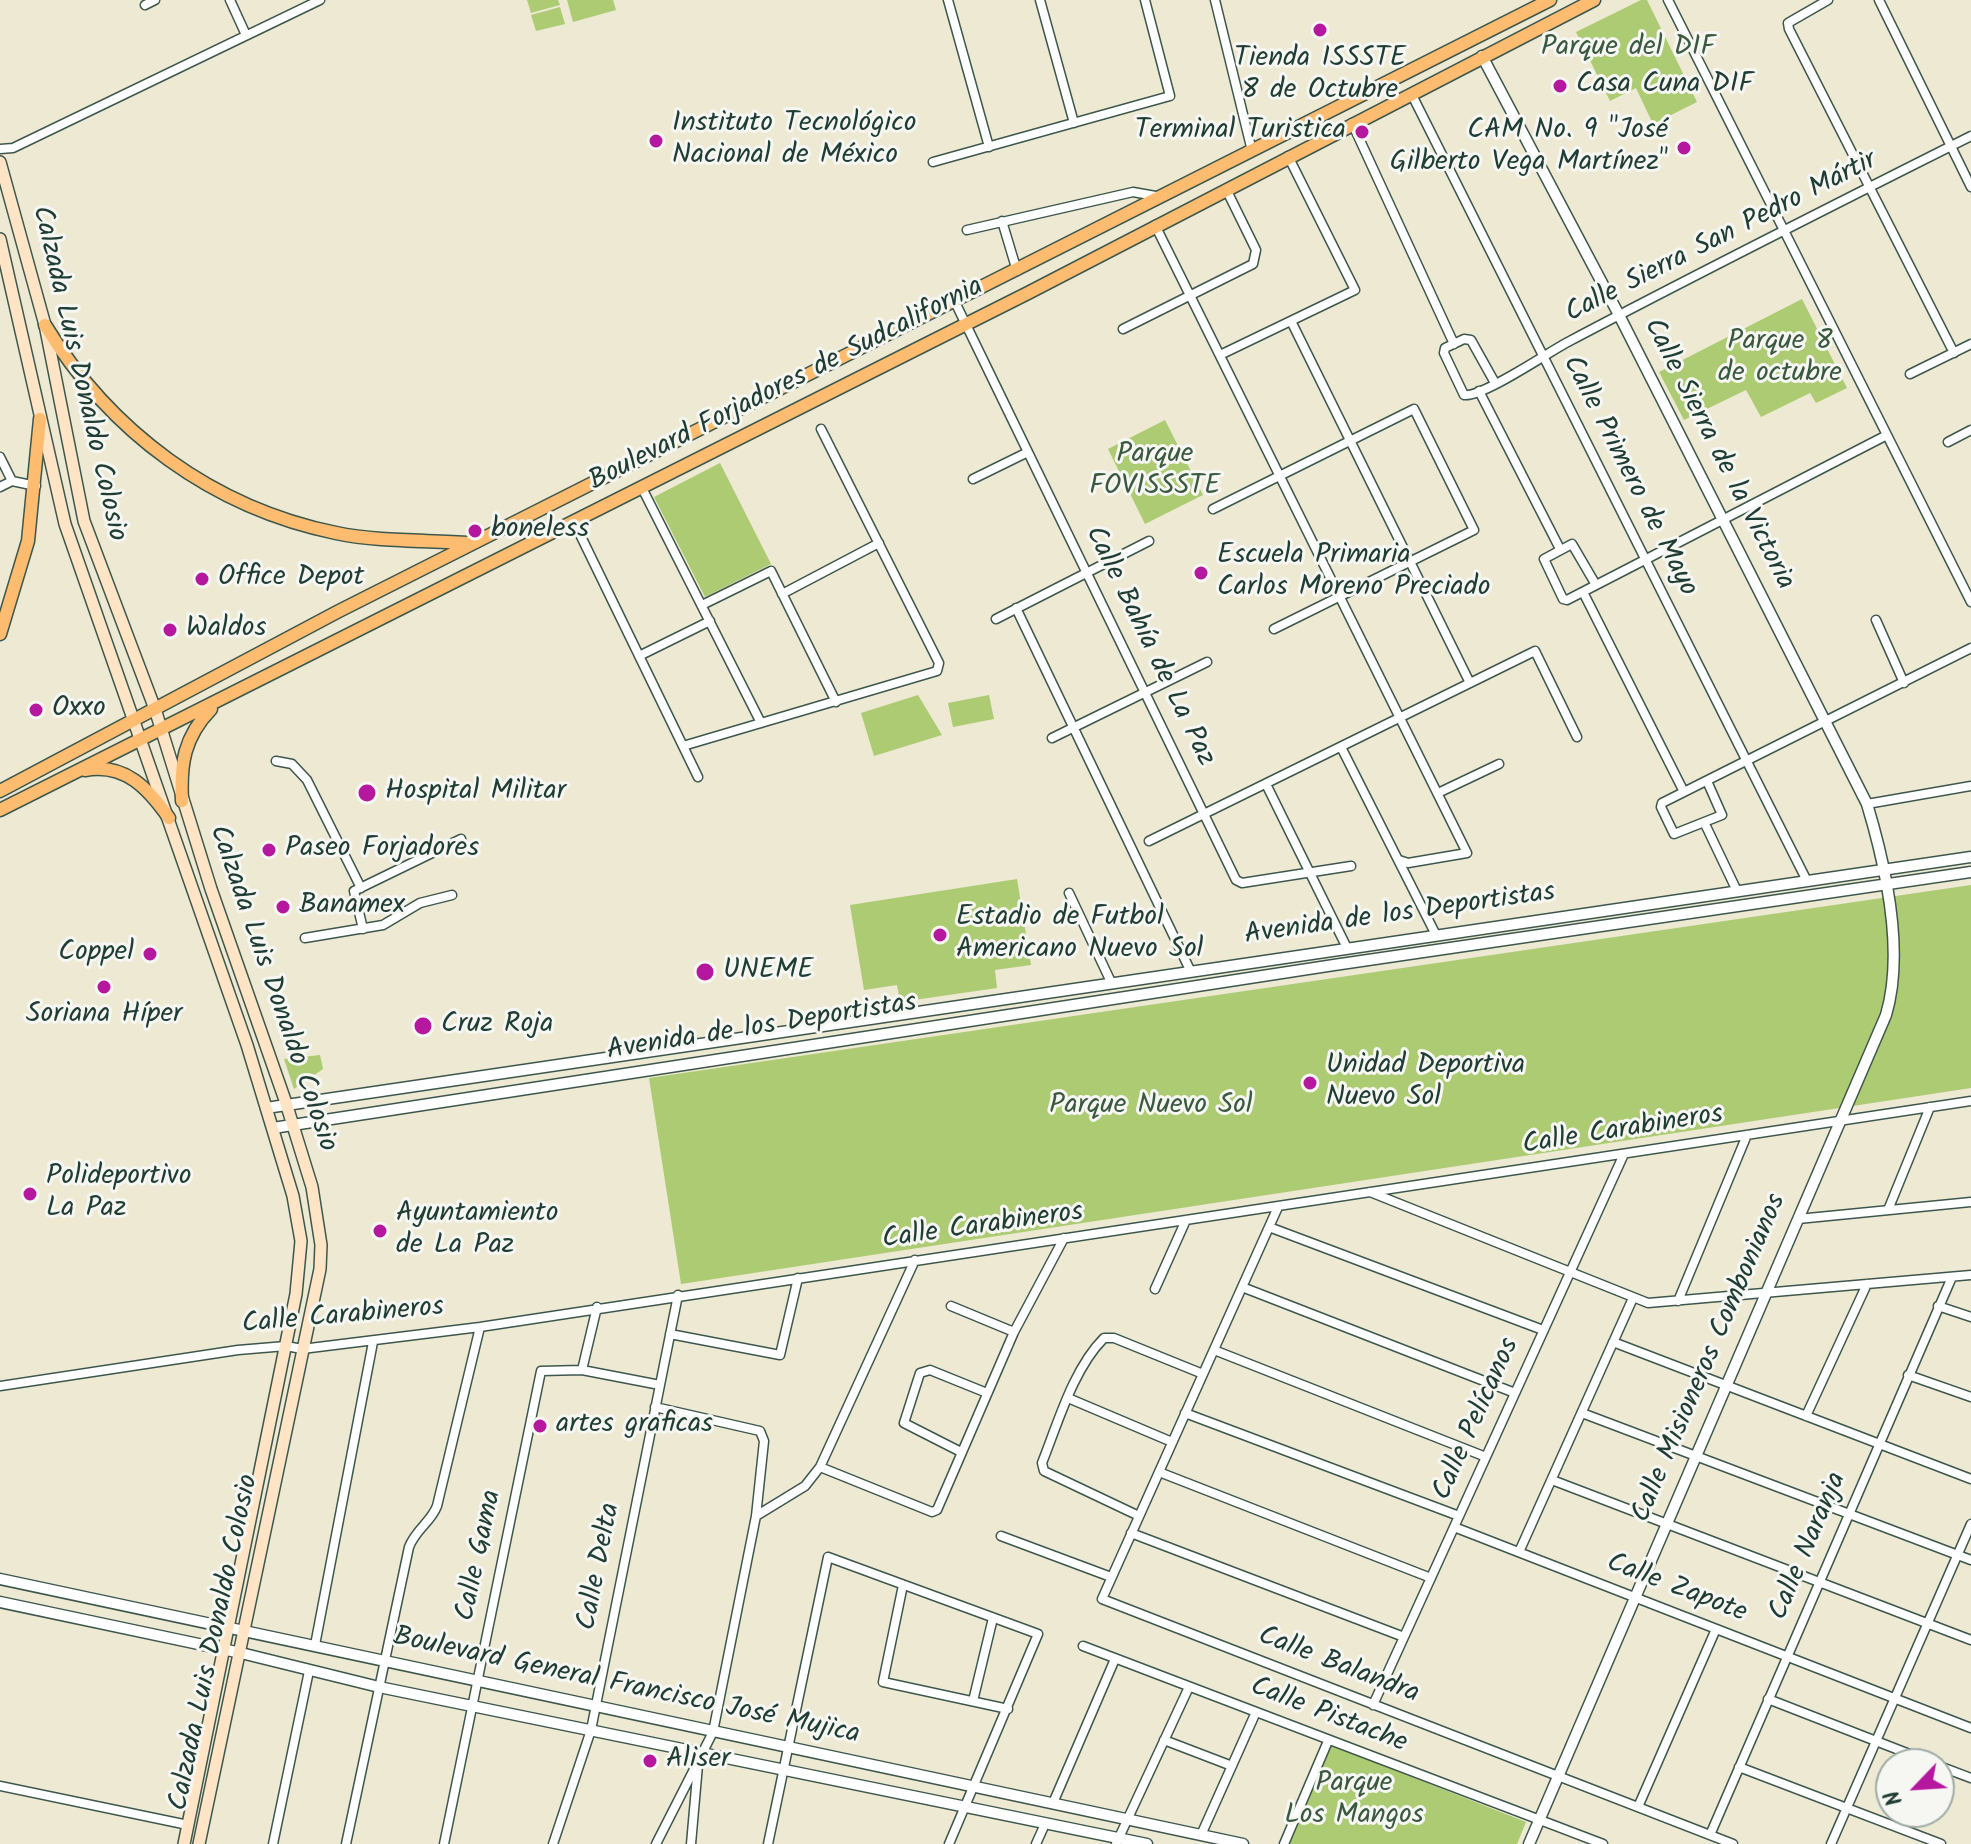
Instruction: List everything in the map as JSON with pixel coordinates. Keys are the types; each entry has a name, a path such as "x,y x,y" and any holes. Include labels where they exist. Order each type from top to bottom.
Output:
{"main road":[{"name":"Boulevard Forjadores de Sudcalifornia","path":"0,791 339,611 1550,0"},
{"name":"Boulevard Forjadores de Sudcalifornia","path":"0,810 965,323 1594,0"},
{"name":"Calzada Luis Donaldo Colosio","path":"0,163 45,325 84,521 155,709 211,889 286,1103 312,1187 321,1245 320,1269 269,1498 247,1630 199,1844"},
{"name":"Calzada Luis Donaldo Colosio","path":"0,239 65,524 135,719 273,1128 293,1196 301,1241 300,1270 286,1346 184,1844"},
{"path":"45,325 88,387 129,428 172,465 226,495 275,517 338,534 473,543"},
{"path":"0,634 28,541 36,486 40,419"},
{"path":"584,488 595,509"},
{"path":"339,611 349,632"},
{"path":"182,801 181,770 185,749 199,721 219,701"},
{"path":"74,772 97,768 127,774 153,796 169,818"},
{"path":"188,874 198,875 211,889"}],"street":[{"path":"145,5 155,0"},
{"path":"230,0 246,35"},
{"path":"0,149 13,148 320,0"},
{"path":"948,0 989,147"},
{"path":"1040,0 1074,123"},
{"path":"933,162 1170,96 1145,0"},
{"path":"1215,0 1252,151"},
{"path":"1668,0 1971,602"},
{"path":"1828,0 1793,18 1788,23 1789,29 1954,353"},
{"path":"1879,0 1971,187"},
{"name":"Calle Sierra de la Victoria","path":"1482,56 1619,315 1867,804 1884,885"},
{"name":"Calle Primero de Mayo","path":"1411,93 1807,881"},
{"path":"1352,123 1454,344"},
{"name":"Calle Sierra San Pedro Mártir","path":"1479,391 1619,315 1971,136"},
{"path":"0,163 13,148"},
{"path":"1220,355 1355,290 1288,156"},
{"path":"1123,329 1253,264 1256,250 1226,189"},
{"path":"967,230 1133,192 1162,197"},
{"path":"1002,221 1017,271"},
{"path":"1155,225 1467,853 1408,863 1399,860"},
{"name":"Calle Bahía de La Paz","path":"955,302 1238,883 1310,873"},
{"path":"1291,321 1470,683"},
{"path":"1495,383 1471,340 1454,344 1444,353 1464,395 1479,391 1560,549"},
{"path":"1910,374 1971,344"},
{"path":"1213,509 1414,409 1474,530 1274,629"},
{"path":"683,746 937,671 939,663 821,429"},
{"path":"1948,442 1971,430"},
{"path":"1596,585 1574,545 1544,559 1563,599 1583,592 1887,435"},
{"path":"973,479 1028,452"},
{"path":"0,457 12,481"},
{"path":"0,487 12,481 36,486"},
{"path":"641,486 761,723"},
{"path":"573,520 698,777"},
{"path":"996,619 1149,541"},
{"path":"782,594 879,543"},
{"path":"702,605 771,571 836,702"},
{"path":"1583,592 1684,792"},
{"path":"1016,608 1190,970"},
{"path":"1876,620 1904,683"},
{"path":"639,656 710,621"},
{"path":"1707,781 1722,815 1674,834 1661,805 1746,760 1971,648"},
{"path":"1149,841 1535,651 1577,737"},
{"path":"1052,738 1207,662"},
{"path":"1341,747 1436,935"},
{"path":"276,761 292,764 307,780 361,888"},
{"path":"1438,793 1499,764"},
{"path":"1266,784 1347,948"},
{"path":"1867,804 1971,786"},
{"path":"1705,824 1737,891"},
{"path":"363,929 354,891 461,839"},
{"name":"Avenida de los Deportistas","path":"266,1108 840,1021 1971,857"},
{"path":"1310,873 1351,866"},
{"name":"Avenida de los Deportistas","path":"273,1128 1044,1009 1971,872"},
{"name":"Calle Misioneros Combonianos","path":"1529,1844 1728,1386 1893,992 1896,967 1884,885"},
{"path":"1069,893 1111,982"},
{"path":"305,938 383,925 420,903 452,895"},
{"path":"1468,930 1469,945"},
{"path":"1040,992 1044,1009"},
{"path":"840,1021 844,1042"},
{"path":"633,1052 637,1073"},
{"path":"572,1061 574,1082"},
{"path":"525,1068 528,1089"},
{"path":"459,1078 463,1099"},
{"path":"409,1085 411,1107"},
{"name":"Calle Carabineros","path":"0,1386 286,1346 302,1349 480,1327 1971,1101"},
{"path":"1888,1210 1930,1107"},
{"path":"1678,1301 1747,1135"},
{"name":"Calle Pelícanos","path":"1373,1705 1624,1154"},
{"path":"1369,1192 1648,1303 1971,1275"},
{"path":"1798,1219 1971,1202"},
{"path":"1001,1536 1111,1577 1278,1207"},
{"path":"1155,1289 1186,1220"},
{"path":"1269,1227 1543,1330"},
{"path":"820,1467 935,1512 1014,1332 1064,1238"},
{"path":"756,1516 805,1486 820,1467 915,1260"},
{"name":"Calle Naranja","path":"1710,1835 1952,1277"},
{"path":"670,1334 780,1355 798,1278"},
{"path":"1806,1416 1867,1284"},
{"path":"1242,1287 1515,1393"},
{"name":"Calle Delta","path":"553,1844 591,1730 678,1295"},
{"path":"1519,1552 1633,1298"},
{"path":"951,1306 1014,1332"},
{"path":"1938,1306 1971,1317"},
{"path":"597,1307 582,1370 660,1385"},
{"path":"346,1844 409,1547 415,1531 434,1514 437,1506 480,1327"},
{"path":"1139,1516 1044,1471 1042,1463 1068,1398 1096,1346 1104,1338 1114,1338 1203,1374"},
{"path":"315,1645 373,1342"},
{"path":"1613,1342 1971,1479"},
{"path":"1214,1350 1486,1457"},
{"name":"Calle Gama","path":"444,1844 541,1371 582,1370"},
{"path":"961,1452 904,1423 920,1373 930,1370 987,1393"},
{"path":"1908,1375 1971,1397"},
{"path":"1068,1398 1172,1442"},
{"path":"655,1407 760,1431 764,1435 756,1516 713,1732 656,1844"},
{"path":"1185,1413 1459,1516"},
{"path":"1582,1413 1971,1560"},
{"path":"1159,1472 1431,1578"},
{"path":"1552,1480 1971,1640"},
{"path":"1831,1844 1971,1524"},
{"name":"Calle Zapote","path":"1454,1527 1971,1728"},
{"path":"1131,1533 1404,1637"},
{"path":"768,1844 828,1557 1038,1634 949,1844"},
{"name":"Calle Balandra","path":"1111,1577 1102,1599 1733,1844"},
{"name":"Boulevard General Francisco José Mujica","path":"0,1579 1243,1844"},
{"path":"903,1585 883,1682 1008,1709"},
{"name":"Boulevard General Francisco José Mujica","path":"0,1602 241,1653 379,1687 591,1730 701,1757 784,1770 1117,1841 1147,1844"},
{"path":"122,1628 127,1606"},
{"path":"973,1701 993,1618"},
{"path":"1638,1807 1716,1629"},
{"name":"Calle Pistache","path":"1083,1646 1603,1844"},
{"path":"1053,1803 1115,1659"},
{"path":"273,1844 309,1671"},
{"path":"1117,1841 1189,1687"},
{"path":"1768,1699 1894,1748"},
{"path":"1201,1835 1256,1712"},
{"path":"1164,1740 1232,1766"},
{"path":"1284,1844 1328,1741"},
{"path":"691,1844 701,1757"},
{"path":"1739,1767 1941,1844"},
{"path":"0,1786 188,1825"},
{"path":"1036,1844 1045,1824"}],"green space":[{"path":"527,0 558,0 560,5 531,13"},
{"path":"567,0 613,0 616,10 573,22"},
{"name":"Parque del DIF","path":"1641,0 1647,0 1697,102 1653,124 1636,88 1610,101 1576,32"},
{"path":"560,7 565,24 536,31 531,15"},
{"name":"Parque 8 de octubre","path":"1802,299 1847,388 1816,403 1810,393 1761,417 1746,390 1684,420 1659,372"},
{"name":"Parque FOVISSSTE","path":"1165,420 1203,495 1145,524 1108,449"},
{"path":"720,463 771,564 705,597 654,497"},
{"path":"918,695 942,735 874,756 861,713"},
{"path":"989,695 994,719 953,727 948,703"},
{"name":"Estadio de Futbol Americano Nuevo Sol","path":"1017,879 1031,965 995,970 997,988 900,1002 897,985 864,990 850,905"},
{"name":"Unidad Deportiva Nuevo Sol","path":"1971,885 1971,1088 681,1284 649,1078"},
{"path":"320,1055 323,1069 294,1089 284,1059"},
{"name":"Parque Los Mangos","path":"1331,1745 1526,1822 1517,1844 1288,1844"}],"place":[{"name":"Tienda ISSSTE 8 de Octubre","path":"1320,30"},
{"name":"Casa Cuna DIF","path":"1560,86"},
{"name":"Terminal Turistica","path":"1362,132"},
{"name":"Instituto Tecnológico Nacional de México","path":"656,141"},
{"name":"CAM No. 9 \"José Gilberto Vega Martínez\"","path":"1684,148"},
{"name":"boneless","path":"475,531"},
{"name":"Escuela Primaria Carlos Moreno Preciado","path":"1201,573"},
{"name":"Office Depot","path":"202,579"},
{"name":"Waldos","path":"170,630"},
{"name":"Oxxo","path":"36,710"},
{"name":"Hospital Militar","path":"367,793"},
{"name":"Paseo Forjadores","path":"269,850"},
{"name":"Banamex","path":"283,907"},
{"name":"Estadio de Futbol Americano Nuevo Sol","path":"940,935"},
{"name":"Coppel","path":"150,954"},
{"name":"UNEME","path":"705,972"},
{"name":"Soriana Híper","path":"104,987"},
{"name":"Cruz Roja","path":"423,1026"},
{"name":"Unidad Deportiva Nuevo Sol","path":"1310,1083"},
{"name":"Polideportivo La Paz","path":"30,1194"},
{"name":"Ayuntamiento de La Paz","path":"380,1231"},
{"name":"artes graficas","path":"540,1426"},
{"name":"Aliser","path":"650,1761"}],"park label":[{"name":"Parque Nuevo Sol","path":"1151,1107"}]}
